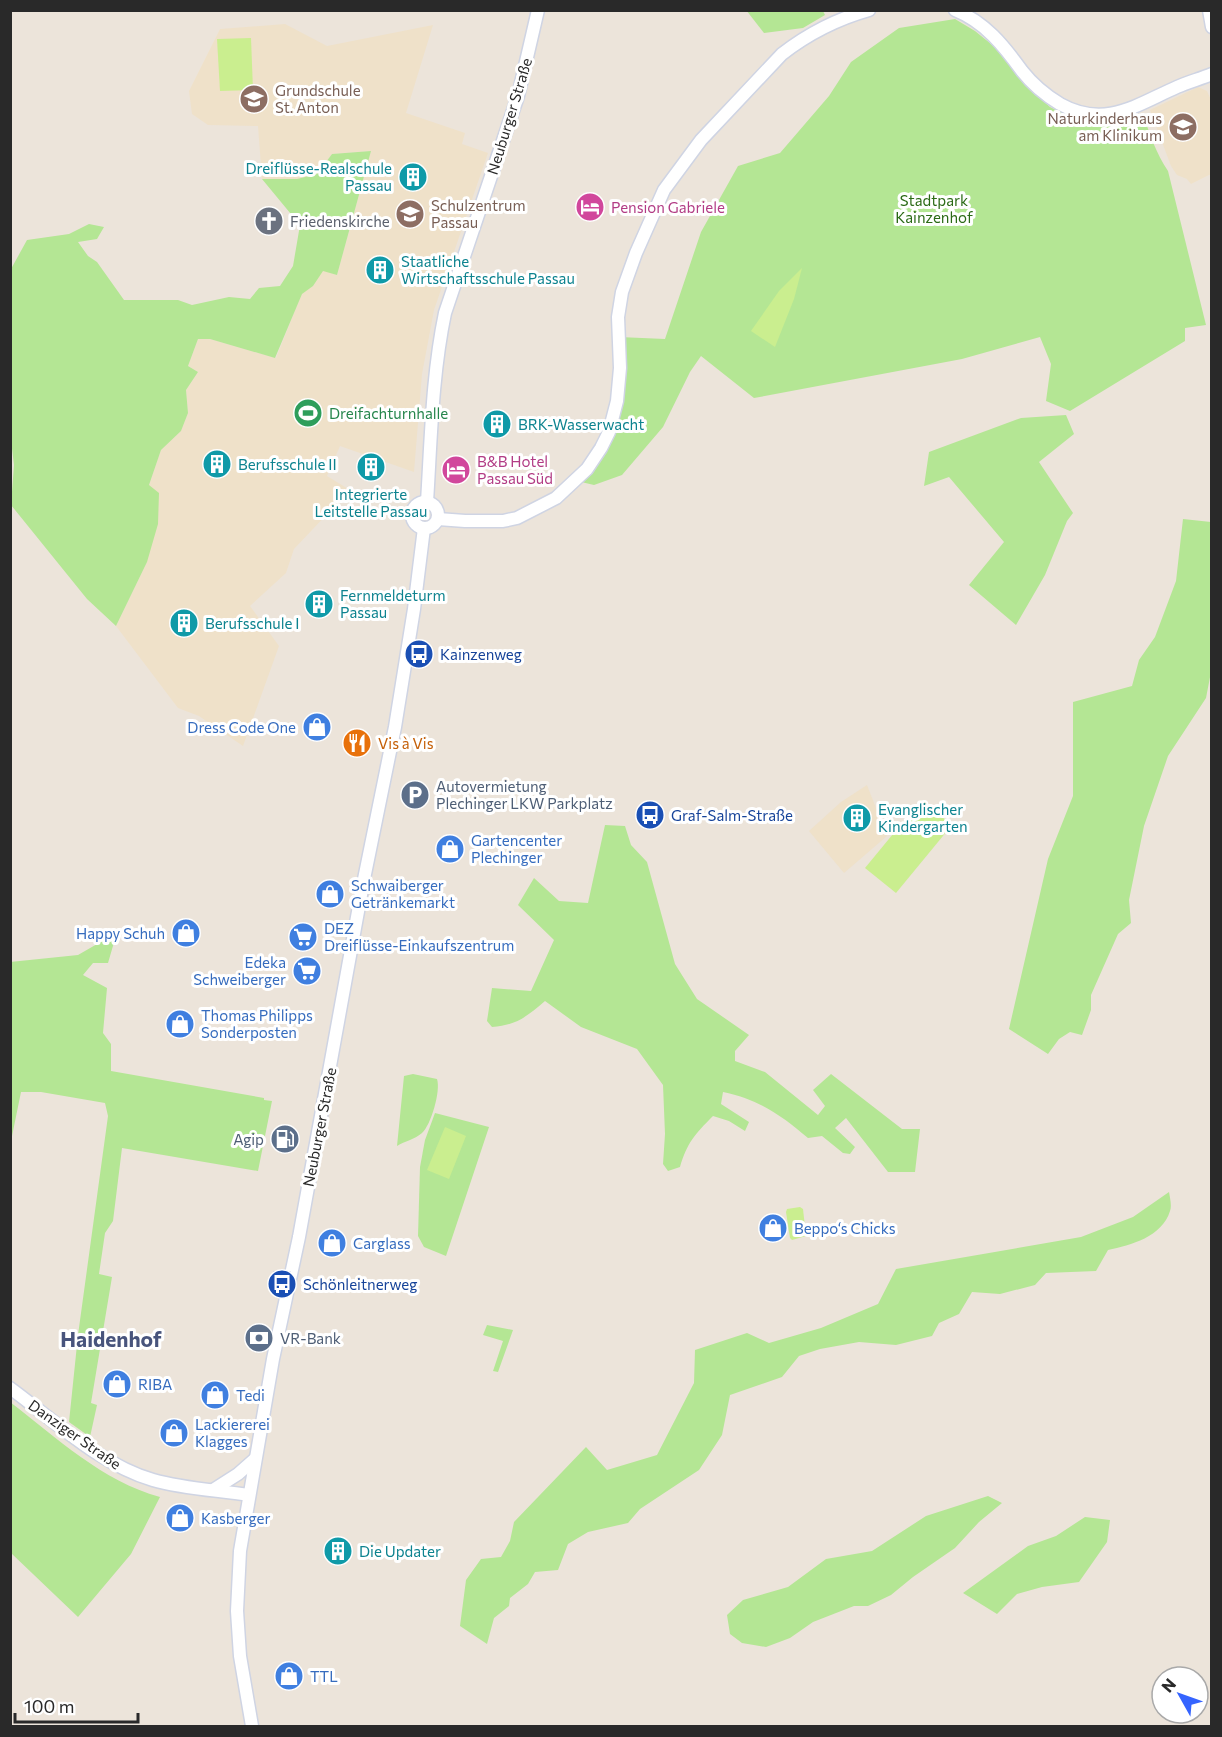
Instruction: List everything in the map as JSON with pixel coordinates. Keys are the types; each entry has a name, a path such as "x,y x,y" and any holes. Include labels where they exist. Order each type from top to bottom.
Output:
{"street":[{"name":"Neuburger Straße","path":"427,502 435,393 445,313 518,96 538,10"},
{"path":"438,519 504,521 517,518 556,498 587,469 609,432 616,402 620,368 618,317 622,292 636,253 664,190 701,140 782,54 815,31 835,21 869,10"},
{"path":"955,10 985,28 1000,42 1042,93 1085,114 1101,116 1123,112 1212,74"},
{"path":"1209,10 1212,27"},
{"path":"427,502 437,510 438,519 433,526 424,528 415,523 412,516 417,506 427,502"},
{"name":"Neuburger Straße","path":"252,1726 240,1656 237,1611 240,1551 273,1359 299,1237 365,874 395,727 424,528"},
{"name":"Danziger Straße","path":"10,1388 94,1450 129,1471 179,1486 249,1495"},
{"path":"213,1490 238,1474 255,1459"}],"shaded area":[{"path":"285,24 327,46 433,25 406,113 465,133 462,144 488,153 434,310 422,374 414,472 340,446 327,476 350,490 294,549 286,573 250,606 279,646 243,746 199,716 178,708 116,626 147,562 149,485 161,450 181,431 188,413 186,390 198,372 188,366 198,339 210,339 276,358 302,293 313,286 323,270 337,275 371,151 332,154 317,174 297,179 262,179 258,126 208,125 192,114 189,91 220,29"},
{"name":"Naturkinderhaus am Klinikum","path":"1198,87 1207,91 1211,100 1211,174 1191,184 1187,179 1177,175 1171,166 1150,110"},
{"path":"867,785 887,836 844,873 809,831 841,802"}],"green space":[{"path":"746,10 823,11 825,15 803,28 764,33"},
{"name":"Stadtpark Kainzenhof","path":"955,19 996,48 1022,81 1050,107 1085,124 1111,124 1143,114 1157,151 1168,171 1206,325 1185,328 1185,341 1070,411 1046,401 1051,364 1040,337 962,359 754,398 701,356 690,372 663,427 622,475 594,485 577,481 613,419 619,337 665,339 701,232 738,166 780,153 829,96 851,62 899,28"},
{"path":"251,38 253,90 220,91 217,39"},
{"path":"371,151 337,275 323,271 313,286 302,294 275,358 210,339 198,339 188,366 198,372 186,390 188,413 181,431 161,450 149,485 159,493 158,524 147,562 116,626 87,599 11,505 14,465 10,432 11,269 27,240 69,234 89,224 104,227 97,239 78,242 88,256 97,262 124,300 178,300 192,305 229,297 250,299 259,288 280,286 293,266 300,225 262,179 297,179 317,174 332,154"},
{"path":"802,268 794,299 775,347 751,331 779,291"},
{"path":"1066,415 1074,434 1039,462 1073,513 1067,521 1045,575 1016,625 969,585 1004,542 949,477 924,486 929,452 1021,418"},
{"path":"1183,519 1211,522 1211,672 1206,698 1168,756 1144,826 1129,900 1131,923 1118,934 1091,995 1091,1010 1082,1035 1070,1032 1059,1039 1048,1054 1009,1029 1048,859 1073,796 1073,702 1132,686 1139,660 1155,637 1176,581"},
{"path":"921,800 952,825 896,893 865,868"},
{"path":"605,825 625,826 631,845 647,862 675,964 697,999 749,1035 735,1051 735,1061 765,1072 818,1115 825,1106 813,1090 831,1074 902,1129 920,1129 915,1172 888,1172 846,1118 835,1128 855,1147 850,1154 843,1153 822,1136 808,1138 778,1115 758,1104 723,1092 721,1104 749,1122 745,1131 729,1121 713,1116 692,1139 680,1167 668,1171 663,1164 665,1134 663,1085 637,1049 581,1027 545,1001 521,1019 492,1027 487,1021 492,988 531,991 554,940 518,905 534,878 559,901 588,903"},
{"path":"111,936 115,939 108,963 93,963 83,975 107,988 103,1033 111,1044 111,1071 272,1101 258,1171 122,1148 113,1221 105,1233 99,1274 112,1277 91,1403 97,1405 90,1437 69,1422 78,1335 108,1116 105,1103 41,1092 21,1092 11,1141 10,962 78,955"},
{"path":"413,1074 437,1079 436,1099 432,1116 422,1133 397,1146 404,1076"},
{"path":"435,1113 489,1127 446,1256 424,1247 418,1236 420,1167 425,1140"},
{"path":"445,1127 466,1136 449,1179 427,1170"},
{"path":"1169,1192 1171,1209 1160,1227 1136,1242 1108,1250 1096,1271 1046,1273 1035,1285 1000,1294 972,1292 959,1314 939,1323 932,1336 896,1345 859,1342 820,1349 799,1356 782,1377 730,1395 722,1435 699,1470 640,1509 628,1523 588,1532 568,1544 558,1570 535,1572 528,1584 510,1598 509,1606 494,1618 487,1644 460,1626 466,1580 481,1559 501,1557 510,1541 514,1522 586,1447 607,1470 657,1455 694,1383 695,1350 747,1333 769,1343 821,1328 878,1304 896,1269 1081,1237 1133,1217"},
{"path":"800,1207 803,1209 806,1236 792,1240 786,1212 787,1209"},
{"path":"487,1325 513,1330 498,1372 493,1371 503,1341 483,1335"},
{"path":"10,1402 99,1469 139,1490 160,1497 131,1554 78,1617 11,1553"},
{"path":"988,1496 1002,1503 979,1522 955,1548 891,1595 868,1606 854,1606 813,1622 790,1638 766,1647 742,1643 730,1634 727,1615 743,1600 788,1587 826,1559 872,1551 926,1516"},
{"path":"1085,1517 1110,1520 1107,1542 1079,1582 1042,1587 1017,1594 997,1614 963,1593 1028,1546 1056,1536"}],"place":[{"name":"Grundschule St. Anton","path":"254,99"},
{"name":"Naturkinderhaus am Klinikum","path":"1183,127"},
{"name":"Dreiflüsse-Realschule Passau","path":"413,177"},
{"name":"Pension Gabriele","path":"590,207"},
{"name":"Schulzentrum Passau","path":"410,214"},
{"name":"Friedenskirche","path":"269,221"},
{"name":"Staatliche Wirtschaftsschule Passau","path":"380,270"},
{"name":"Dreifachturnhalle","path":"308,413"},
{"name":"BRK-Wasserwacht","path":"497,424"},
{"name":"Berufsschule II","path":"217,464"},
{"name":"Integrierte Leitstelle Passau","path":"371,467"},
{"name":"B&B Hotel Passau Süd","path":"456,470"},
{"name":"Fernmeldeturm Passau","path":"319,604"},
{"name":"Berufsschule I","path":"184,623"},
{"name":"Kainzenweg","path":"419,654"},
{"name":"Dress Code One","path":"317,727"},
{"name":"Vis à Vis","path":"357,743"},
{"name":"Autovermietung Plechinger LKW Parkplatz","path":"415,795"},
{"name":"Graf-Salm-Straße","path":"650,815"},
{"name":"Evanglischer Kindergarten","path":"857,818"},
{"name":"Gartencenter Plechinger","path":"450,849"},
{"name":"Schwaiberger Getränkemarkt","path":"330,894"},
{"name":"Happy Schuh","path":"186,933"},
{"name":"DEZ Dreiflüsse-Einkaufszentrum","path":"303,937"},
{"name":"Edeka Schweiberger","path":"307,971"},
{"name":"Thomas Philipps Sonderposten","path":"180,1024"},
{"name":"Agip","path":"285,1139"},
{"name":"Beppo‘s Chicks","path":"773,1228"},
{"name":"Carglass","path":"332,1243"},
{"name":"Schönleitnerweg","path":"282,1284"},
{"name":"VR-Bank","path":"259,1338"},
{"name":"RIBA","path":"117,1384"},
{"name":"Tedi","path":"215,1395"},
{"name":"Lackiererei Klagges","path":"174,1433"},
{"name":"Kasberger","path":"180,1518"},
{"name":"Die Updater","path":"338,1551"},
{"name":"TTL","path":"289,1676"}],"district":[{"name":"Haidenhof","path":"111,1338"}]}
